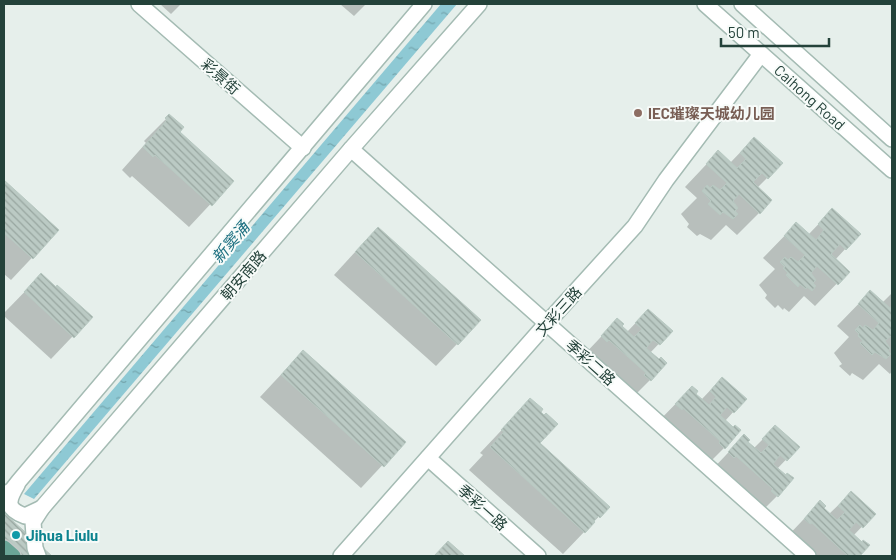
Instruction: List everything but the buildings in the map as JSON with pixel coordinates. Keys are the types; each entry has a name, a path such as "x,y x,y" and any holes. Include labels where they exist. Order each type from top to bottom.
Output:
{"main road":[{"path":"4,548 13,556"}],"street":[{"name":"彩景街","path":"139,4 303,148"},
{"path":"4,495 19,482 424,4"},
{"name":"朝安南路","path":"38,556 35,548 33,522 42,508 351,149 479,4"},
{"name":"Caihong Road","path":"704,4 892,170"},
{"name":"Caihong Road","path":"742,4 892,139"},
{"name":"文彩三路","path":"341,556 635,226 666,180 761,54"},
{"name":"季彩二路","path":"351,149 808,556"},
{"name":"季彩一路","path":"428,458 538,556"},
{"path":"19,482 10,497 10,507 14,512 25,516 42,508"}],"water":[{"path":"441,4 457,4 34,499 24,494"}],"place":[{"name":"IEC璀璨天城幼儿园","path":"638,113"},
{"name":"Jihua Liulu","path":"16,535"}],"water label":[{"name":"新窦涌","path":"230,242"}]}
